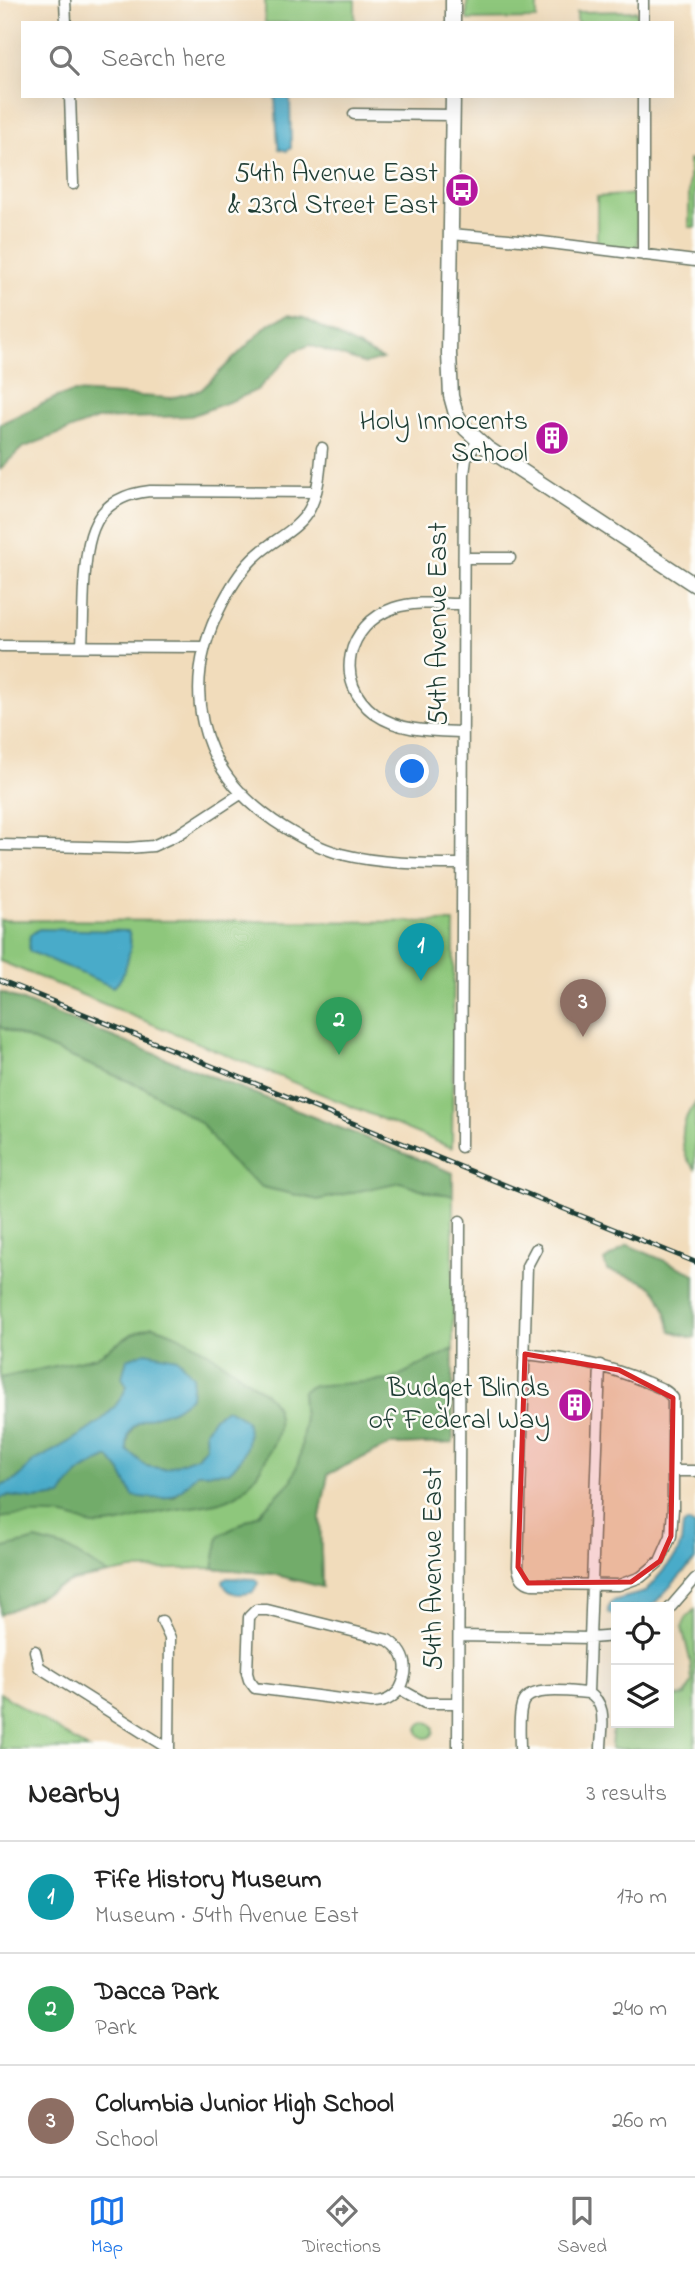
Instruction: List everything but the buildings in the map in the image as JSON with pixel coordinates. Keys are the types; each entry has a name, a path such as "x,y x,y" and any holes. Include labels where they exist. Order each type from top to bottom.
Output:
{"main road":[{"path":"453,0 453,21"},
{"path":"453,98 450,386 453,406 466,429 478,441 695,585"}],"street":[{"path":"65,0 66,21"},
{"path":"643,0 643,21"},
{"path":"70,98 73,184"},
{"path":"643,98 643,255"},
{"path":"354,114 453,115"},
{"path":"452,234 695,261"},
{"name":"54th Avenue East","path":"461,1147 465,466 478,441"},
{"path":"322,448 316,492 303,519 256,555 242,571 218,611 203,647 199,680 204,724 216,759 242,793 252,804 312,844 369,860 462,864"},
{"path":"82,646 88,541 98,517 116,501 133,493 150,491 316,492"},
{"path":"464,558 510,558"},
{"path":"463,604 411,604 379,615 357,635 352,647 350,667 352,682 361,698 382,718 410,729 463,732"},
{"path":"1,646 203,647"},
{"path":"1,845 128,848 153,846 179,834 242,793"},
{"name":"54th Avenue East","path":"458,1749 460,1221"},
{"path":"525,1354 582,1361 619,1370 665,1390 673,1398 675,1471 671,1536 660,1561 651,1571 631,1582 619,1585 532,1584 522,1579 518,1567 527,1266 536,1249"},
{"path":"588,1693 600,1365"},
{"path":"675,1471 695,1471"},
{"path":"674,1603 695,1579"},
{"path":"261,1609 267,1609 388,1640 399,1649 405,1661 405,1678 400,1689 386,1701 371,1703 261,1690 251,1684 247,1673 249,1617 261,1609"},
{"path":"162,1621 170,1638 169,1749"},
{"path":"459,1636 611,1636"},
{"path":"35,1651 39,1667 169,1749"},
{"path":"400,1689 425,1703 458,1703"},
{"path":"520,1749 521,1708 526,1697 537,1692 588,1693 597,1698 602,1710 601,1749"}],"highlighted area":[{"path":"525,1354 619,1370 673,1398 671,1536 660,1561 631,1582 528,1583 518,1567"}],"green space":[{"path":"265,0 355,0 355,21 265,21"},
{"path":"467,0 537,0 537,19 467,20"},
{"path":"637,11 637,21 577,21 577,12"},
{"path":"689,160 695,160 695,227 689,227"},
{"path":"637,194 638,251 597,244 597,197"},
{"path":"288,315 304,318 382,359 365,364 310,345 296,350 257,390 239,398 191,416 97,419 22,448 0,469 0,424 57,397 74,392 171,398 201,390 269,324"},
{"path":"0,920 454,922 452,1148 0,961"},
{"path":"0,992 453,1173 453,1443 389,1445 328,1474 320,1517 322,1587 273,1574 213,1568 131,1570 72,1581 0,1615"},
{"path":"0,992 453,1173 453,1195 432,1193 400,1182 318,1200 262,1187 230,1161 202,1124 147,1089 0,1027"},
{"path":"695,1103 695,1169 685,1154 683,1136 686,1118"},
{"path":"628,1245 695,1274 695,1337 671,1331 662,1302 652,1287 607,1270 604,1261"},
{"path":"152,1326 181,1337 211,1354 271,1399 278,1416 276,1436 251,1482 228,1499 110,1525 91,1525 54,1515 0,1518 0,1498 8,1496 35,1499 61,1496 81,1472 109,1457 121,1472 133,1496 174,1497 197,1473 229,1472 227,1410 214,1417 205,1431 206,1446 197,1457 165,1469 146,1466 127,1450 131,1432 140,1421 172,1410 122,1377 127,1386 111,1411 100,1421 88,1431 35,1461 13,1481 0,1486 0,1378 96,1357 132,1334"},
{"path":"453,1349 453,1443 389,1445 328,1474 320,1517 322,1587 273,1574 213,1568 219,1536 259,1514 292,1480 300,1456 304,1424 302,1392 311,1386 390,1380"},
{"path":"36,1540 66,1548 109,1574 72,1581 0,1615 0,1549"},
{"path":"695,1609 695,1749 611,1749 612,1728 674,1728 674,1697 685,1695 692,1682 682,1627"},
{"path":"0,1693 88,1749 0,1749"},
{"path":"426,1722 434,1730 426,1738 418,1730"}],"water":[{"path":"275,98 290,98 291,148 287,151 279,149"},
{"path":"39,929 128,931 129,951 121,977 113,987 29,951 30,935"},
{"path":"146,1352 177,1358 193,1376 191,1397 175,1409 134,1425 130,1431 127,1450 146,1466 164,1469 197,1457 206,1446 205,1431 214,1417 227,1409 246,1420 247,1427 245,1448 235,1467 229,1472 197,1473 176,1493 155,1498 133,1496 121,1472 109,1457 81,1472 61,1496 35,1499 8,1496 0,1498 0,1486 15,1480 35,1461 87,1431 111,1411 127,1386 122,1377 127,1359"},
{"path":"688,1522 695,1526 695,1560 656,1602 612,1602 645,1592 676,1556 681,1544 683,1526"},
{"path":"255,1579 258,1583 253,1592 238,1594 224,1585 223,1580"}],"railway":[{"path":"0,980 695,1262"}],"place":[{"name":"54th Avenue East & 23rd Street East","path":"462,190"},
{"name":"Holy Innocents School","path":"552,438"},
{"name":"Fife History Museum","path":"421,981"},
{"name":"Columbia Junior High School","path":"583,1037"},
{"name":"Dacca Park","path":"339,1055"},
{"name":"Budget Blinds of Federal Way","path":"575,1405"}]}
